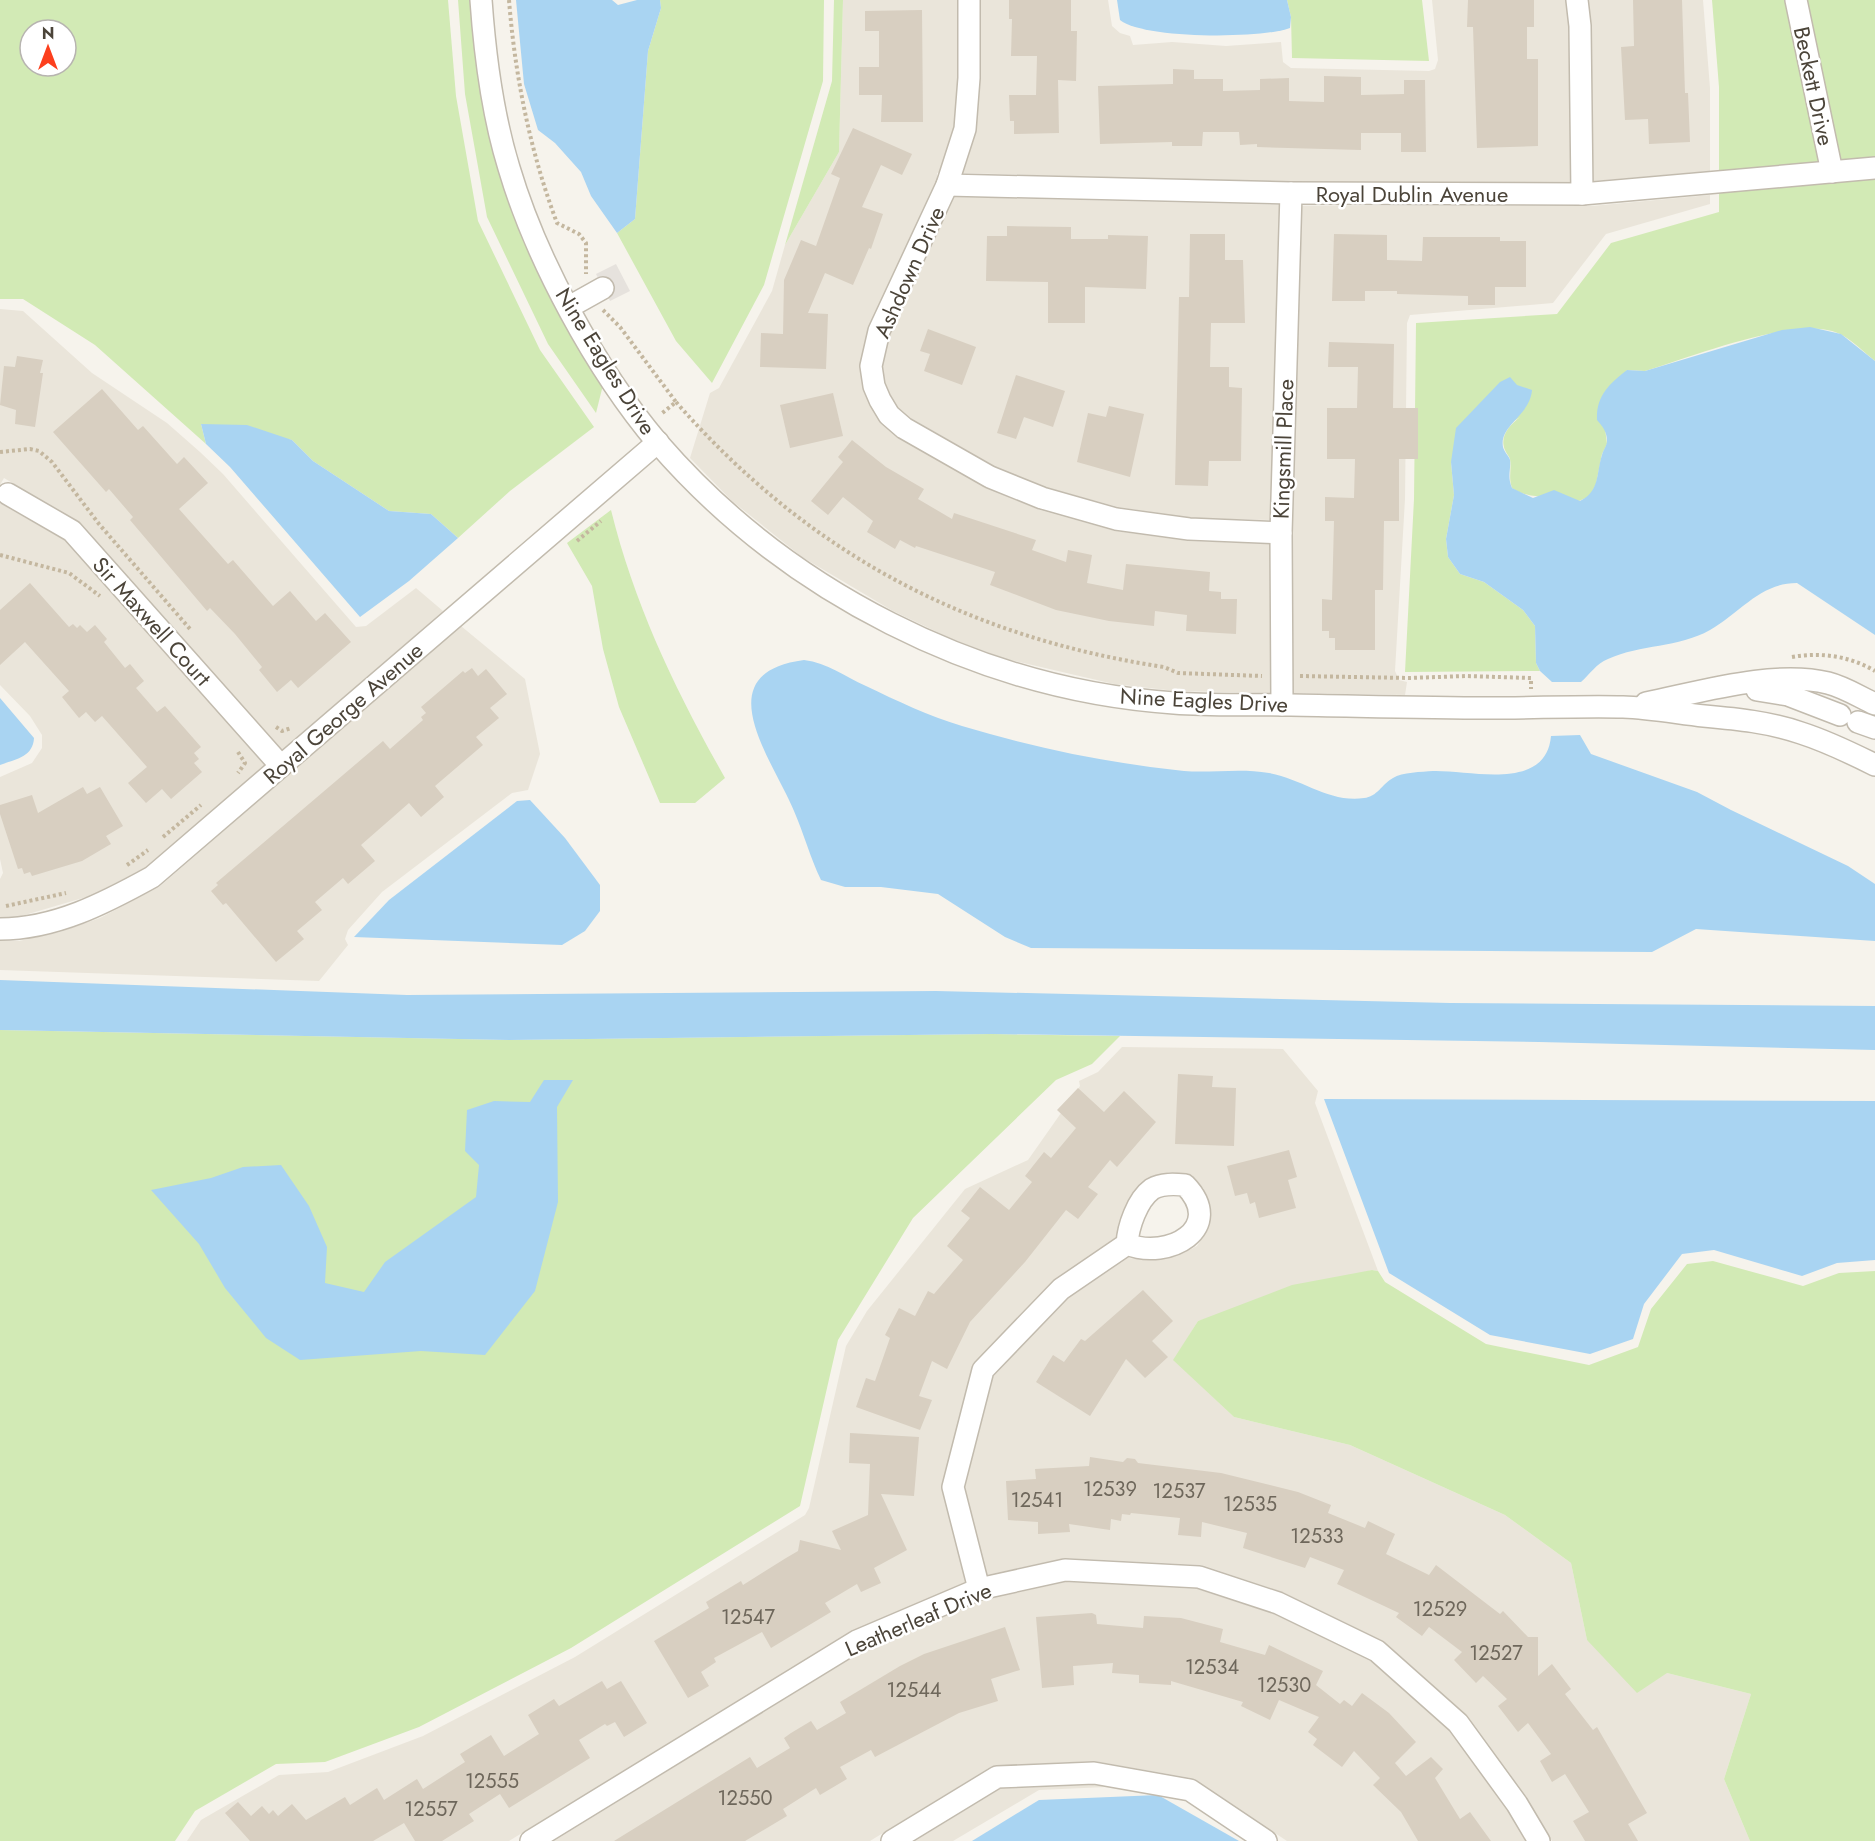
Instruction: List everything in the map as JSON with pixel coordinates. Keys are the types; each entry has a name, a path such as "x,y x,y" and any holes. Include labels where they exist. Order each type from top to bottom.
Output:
{"street":[{"name":"Nine Eagles Drive","path":"481,0 485,61 496,121 509,171 547,263 569,307 611,378 658,442 726,510 796,567 888,622 948,650 1002,670 1113,696 1176,703 1489,708 1628,707 1770,724 1801,733 1875,765"},
{"name":"Ashdown Drive","path":"969,0 969,78 965,129 948,185 879,331 871,366 874,386 890,415 904,428 990,477 1042,498 1116,519 1189,529 1281,533"},
{"path":"1577,0 1580,26 1582,194"},
{"name":"Beckett Drive","path":"1796,0 1832,172"},
{"name":"Royal Dublin Avenue","path":"948,185 1291,193 1582,194 1875,168"},
{"name":"Kingsmill Place","path":"1282,705 1281,533 1291,193"},
{"path":"569,307 599,290"},
{"name":"Royal George Avenue","path":"0,929 19,929 58,920 97,906 152,877 658,442"},
{"name":"Sir Maxwell Court","path":"8,494 72,531 281,766"},
{"name":"Nine Eagles Drive","path":"1628,707 1798,678 1830,684 1875,704"},
{"name":"Nine Eagles Drive","path":"1736,687 1788,695 1858,722"},
{"path":"979,1589 953,1487 983,1370 1061,1289 1127,1244"},
{"name":"Leatherleaf Drive","path":"531,1841 857,1641 979,1589 1065,1570 1199,1577 1278,1603 1377,1651 1458,1723 1516,1804 1539,1841"},
{"path":"892,1841 997,1777 1094,1773 1190,1790 1266,1841"}],"path":[{"path":"509,0 517,76 540,172 557,223 579,234 586,243 586,275 599,290 599,306 620,327 676,402 740,470 813,531 896,583 937,603 1071,650 1164,667 1178,673 1264,676"},
{"path":"656,417 676,402"},
{"path":"0,452 30,449 39,451 52,462 92,515 195,635"},
{"path":"0,555 69,573 105,601"},
{"path":"1786,658 1837,656 1853,660 1875,671"},
{"path":"1295,676 1531,678 1531,690 1541,689"},
{"path":"268,718 282,731 294,726"},
{"path":"231,744 245,763 231,780"},
{"path":"159,841 204,802"},
{"path":"117,870 151,848"},
{"path":"0,906 40,901 70,892"}],"shaded area":[{"path":"843,0 958,0 958,78 954,127 940,172 937,173 937,182 870,326 860,367 864,392 871,407 883,424 899,438 987,488 1040,510 1115,531 1189,541 1270,544 1271,693 1176,691 1114,684 1006,659 952,639 893,611 802,557 732,501 690,458 710,393 719,388 772,291 785,245 839,152"},
{"path":"979,0 1108,0 1112,26 1120,33 1130,36 1133,45 1172,42 1226,46 1281,42 1283,62 1291,68 1429,71 1435,69 1438,60 1432,0 1566,0 1570,27 1571,182 1291,182 962,173 976,131 980,79"},
{"path":"1588,0 1703,0 1710,88 1710,171 1593,181 1591,25"},
{"path":"1710,195 1710,204 1606,234 1553,303 1410,315 1407,323 1405,499 1395,671 1399,680 1407,682 1405,695 1292,693 1292,533 1302,206 1592,206"},
{"path":"954,197 1280,205 1270,520 1190,518 1118,507 1045,487 994,466 909,417 897,407 884,383 882,366 889,336"},
{"path":"616,264 630,291 610,301 596,274"},
{"path":"0,309 23,311 92,373 167,423 200,452 223,474 356,627 366,626 416,588 443,611 282,751 80,523 4,478 0,485"},
{"path":"0,503 66,541 265,765 146,867 93,895 18,917 0,917 0,879 3,873 0,859 0,777 32,763 42,748 42,735 30,716 0,685"},
{"path":"461,626 525,679 540,754 528,790 512,793 382,892 348,930 345,939 348,945 319,981 0,970 0,941 19,941 60,932 100,918 159,887"},
{"path":"1122,1047 1283,1049 1318,1091 1315,1103 1378,1271 1372,1270 1198,1321 1174,1360 1234,1417 1350,1445 1505,1515 1571,1563 1587,1640 1667,1673 1751,1694 1724,1779 1750,1841 1552,1841 1525,1797 1464,1713 1381,1640 1282,1592 1202,1565 1066,1558 986,1575 965,1487 993,1377 1068,1298 1128,1258 1148,1260 1178,1256 1197,1246 1206,1232 1209,1219 1204,1189 1192,1175 1169,1172 1144,1181 1124,1210 1117,1237 1054,1280 973,1367 943,1483 966,1582 852,1631 509,1841 187,1841 201,1820 279,1775 328,1772 423,1736 575,1657 805,1515 809,1508 846,1346 867,1311 965,1189 1028,1160 1080,1086 1079,1081 1098,1072"},
{"path":"1066,1582 1197,1589 1274,1614 1372,1662 1450,1731 1508,1811 1526,1841 1287,1841 1191,1778 1094,1761 992,1766 870,1841 554,1841 861,1652 982,1600"},
{"path":"1093,1785 1106,1787 1039,1790 953,1841 915,1841 1000,1789"}],"green space":[{"path":"0,0 448,0 456,96 478,221 540,350 594,427 510,491 458,538 431,514 389,511 313,461 292,440 201,424 206,444 95,345 23,299 0,299"},
{"path":"458,0 470,0 483,104 499,172 510,205 537,269 603,385 596,413 548,344 487,217 465,94"},
{"path":"660,0 824,0 823,81 764,285 712,383 676,341 617,233 635,219 648,51 661,8"},
{"path":"834,0 843,0 839,152 785,245 832,81"},
{"path":"1287,0 1422,0 1429,61 1292,58 1291,17"},
{"path":"1712,0 1875,0 1875,361 1842,335 1824,329 1801,329 1745,340 1645,371 1627,370 1605,428 1607,444 1602,454 1596,484 1590,496 1579,501 1571,498 1529,495 1512,488 1510,459 1503,440 1509,427 1520,417 1451,462 1454,495 1446,539 1448,557 1460,574 1484,582 1523,610 1535,626 1536,663 1540,671 1405,672 1414,499 1416,323 1557,314 1611,243 1719,212 1719,87"},
{"path":"611,510 632,581 659,648 725,778 695,803 660,803 619,707 603,649 592,586 567,543"},
{"path":"0,1030 509,1040 992,1034 1120,1036 1092,1064 1056,1080 913,1218 838,1340 800,1506 571,1648 419,1727 325,1762 276,1764 195,1811 175,1841 0,1841"},
{"path":"1713,1261 1803,1286 1839,1273 1875,1271 1875,1841 1750,1841 1724,1779 1751,1694 1667,1673 1637,1693 1587,1640 1571,1563 1505,1515 1350,1445 1234,1417 1173,1360 1198,1321 1292,1285 1372,1270 1378,1271 1385,1282 1486,1344 1589,1365 1638,1347 1651,1309 1687,1264"}],"water":[{"path":"516,0 612,0 618,5 637,0 660,0 661,8 648,51 635,219 617,233 591,196 581,172 555,143 538,130 524,84"},
{"path":"1117,0 1287,0 1291,17 1290,28 1275,32 1230,35 1152,31 1120,20"},
{"path":"1810,327 1841,334 1875,361 1875,635 1797,583 1784,584 1761,593 1721,623 1698,636 1608,659 1597,666 1581,682 1552,682 1540,671 1536,663 1535,626 1523,610 1484,582 1460,574 1448,557 1446,539 1454,495 1451,462 1456,428 1500,382 1510,377 1517,385 1532,390 1526,407 1510,426 1503,439 1504,449 1510,460 1509,477 1512,488 1533,498 1554,490 1580,501 1594,487 1607,443 1603,427 1597,420 1601,397 1609,386 1627,370 1645,371 1782,330"},
{"path":"201,424 247,425 292,440 313,461 389,511 431,514 458,538 409,581 360,617 230,467 206,444"},
{"path":"804,660 828,667 937,718 1017,741 1072,754 1156,768 1269,773 1328,794 1351,799 1369,797 1393,778 1407,773 1433,771 1504,774 1521,771 1536,765 1546,754 1551,736 1580,735 1591,754 1697,792 1848,866 1875,884 1875,941 1696,929 1652,952 1031,948 1005,937 938,894 881,887 845,887 821,880 794,811 762,744 754,721 751,700 757,682 774,668"},
{"path":"0,698 34,738 31,749 27,753 18,759 0,765"},
{"path":"530,800 565,838 600,885 600,911 585,931 562,945 354,937 389,900 517,801"},
{"path":"0,980 407,995 936,991 1450,1003 1875,1006 1875,1050 1539,1042 992,1034 509,1040 0,1030"},
{"path":"544,1080 573,1080 557,1107 558,1202 535,1291 485,1355 421,1351 300,1360 266,1338 225,1288 199,1244 151,1190 211,1178 243,1167 281,1165 309,1206 327,1247 325,1283 364,1292 385,1262 476,1197 479,1165 465,1151 467,1110 494,1101 530,1102"},
{"path":"1324,1099 1875,1101 1875,1260 1837,1263 1802,1276 1714,1250 1682,1254 1644,1304 1633,1339 1590,1354 1490,1335 1389,1273"},
{"path":"1158,1795 1239,1841 972,1841 1039,1800"}],"building":[{"path":"1009,0 1071,0 1071,31 1077,31 1076,81 1058,80 1059,133 1014,134 1014,121 1010,121 1009,95 1036,95 1037,56 1011,56 1012,19 1009,19"},
{"path":"1468,0 1534,0 1534,27 1527,27 1527,59 1538,59 1538,146 1477,148 1473,27 1467,27"},
{"path":"1633,0 1682,0 1685,93 1688,93 1690,142 1649,144 1648,119 1625,120 1621,47 1634,46"},
{"path":"922,10 923,122 881,122 882,95 859,95 859,67 879,67 879,31 865,31 865,11"},
{"path":"1173,69 1194,70 1194,79 1223,79 1223,91 1260,90 1260,79 1289,78 1289,101 1324,102 1324,76 1361,77 1361,95 1404,94 1404,80 1425,80 1426,152 1401,152 1401,133 1361,133 1361,150 1240,145 1239,132 1203,132 1202,146 1172,146 1172,142 1100,144 1098,86 1173,84"},
{"path":"853,128 912,154 902,175 881,165 862,207 883,214 871,249 869,248 853,285 825,273 808,313 828,314 826,369 760,367 761,333 783,334 784,280 801,240 816,246 840,178 831,174"},
{"path":"1007,226 1071,227 1071,239 1108,239 1108,235 1148,236 1146,289 1085,287 1085,323 1048,323 1048,282 986,281 987,236 1007,236"},
{"path":"1190,234 1225,234 1225,260 1243,260 1245,323 1211,323 1210,367 1229,367 1229,387 1242,388 1241,461 1209,461 1208,486 1175,485 1179,297 1189,297"},
{"path":"1334,234 1387,235 1387,260 1422,261 1423,237 1500,237 1500,241 1526,241 1526,287 1495,287 1495,305 1468,305 1468,296 1397,294 1397,291 1365,291 1365,301 1332,301"},
{"path":"928,329 976,347 962,385 924,371 930,354 920,351"},
{"path":"1329,342 1394,344 1393,408 1418,408 1418,459 1399,459 1399,521 1384,521 1383,590 1375,590 1375,650 1335,650 1335,638 1329,638 1329,631 1322,631 1322,599 1332,600 1334,521 1325,521 1325,497 1354,498 1355,459 1327,459 1327,408 1357,408 1358,367 1328,367"},
{"path":"17,356 43,360 35,427 15,424 16,410 0,405 4,366 15,367"},
{"path":"1016,375 1065,391 1053,427 1024,417 1016,439 997,433"},
{"path":"102,389 138,430 143,426 177,464 184,457 208,483 179,509 228,564 233,560 273,606 290,591 316,621 325,613 351,642 298,688 291,680 277,692 259,670 262,667 235,634 210,608 207,611 130,520 133,517 109,489 106,492 53,432"},
{"path":"833,393 843,436 790,448 780,405"},
{"path":"1109,406 1144,414 1130,477 1077,462 1088,413 1106,417"},
{"path":"852,440 886,467 924,489 918,499 952,519 954,513 1036,540 1032,550 1066,562 1068,550 1092,555 1087,583 1123,590 1126,564 1210,572 1209,591 1221,592 1221,599 1237,599 1236,634 1186,631 1187,615 1155,611 1154,626 1109,621 1056,610 990,585 995,572 916,546 915,548 900,540 895,549 867,532 873,521 843,497 828,515 811,501 843,462 838,457"},
{"path":"30,583 69,627 73,624 77,628 80,625 87,632 95,625 107,639 104,642 125,668 130,664 144,681 136,688 157,712 165,706 201,747 194,753 199,759 194,763 202,772 171,799 162,789 146,803 128,783 147,767 102,716 95,722 86,712 79,718 62,697 69,691 25,642 0,665 0,610"},
{"path":"472,668 478,676 486,669 507,694 490,708 499,718 476,737 483,745 435,786 444,797 421,817 409,803 361,845 375,861 348,884 343,878 315,902 322,910 297,931 304,939 276,962 226,903 223,905 211,891 218,885 216,883 383,741 390,749 423,720 421,717 426,713 421,707 463,671 465,673"},
{"path":"83,787 87,794 100,787 123,826 106,836 111,844 82,861 32,876 30,872 24,874 22,868 18,869 0,814 0,805 32,795 38,813"},
{"path":"1178,1074 1213,1076 1212,1087 1236,1088 1234,1146 1175,1144"},
{"path":"1078,1088 1104,1112 1124,1091 1156,1122 1117,1167 1110,1160 1088,1187 1098,1194 1078,1219 1066,1210 1025,1262 970,1322 947,1369 932,1361 919,1396 932,1400 920,1430 856,1407 866,1378 875,1381 890,1338 885,1335 899,1308 915,1316 928,1291 934,1294 963,1260 947,1246 970,1218 961,1211 980,1187 1009,1210 1032,1182 1025,1176 1044,1152 1051,1158 1076,1128 1057,1110"},
{"path":"1289,1150 1297,1177 1288,1180 1296,1208 1259,1218 1255,1202 1250,1204 1247,1193 1235,1196 1227,1166"},
{"path":"1143,1290 1173,1321 1152,1341 1168,1357 1145,1378 1126,1359 1090,1416 1036,1382 1053,1355 1064,1362 1081,1339 1085,1341"},
{"path":"850,1433 919,1437 914,1496 881,1494 907,1550 874,1568 881,1583 861,1592 857,1584 825,1603 831,1612 771,1648 762,1632 714,1658 716,1662 701,1672 709,1686 688,1698 654,1641 709,1608 706,1602 741,1581 743,1585 798,1551 800,1540 841,1550 832,1531 868,1515 870,1464 849,1463"},
{"path":"1090,1457 1123,1462 1127,1458 1135,1459 1138,1463 1221,1473 1298,1492 1331,1505 1328,1513 1365,1528 1368,1521 1395,1534 1386,1554 1429,1575 1436,1565 1500,1614 1503,1611 1528,1637 1538,1637 1538,1676 1552,1664 1571,1689 1565,1694 1593,1730 1597,1727 1647,1813 1628,1824 1638,1841 1585,1841 1573,1821 1589,1812 1565,1774 1552,1782 1540,1761 1551,1754 1528,1723 1518,1732 1498,1706 1507,1699 1483,1676 1476,1683 1454,1660 1462,1652 1429,1627 1422,1636 1396,1617 1399,1613 1337,1584 1344,1570 1310,1557 1305,1568 1243,1548 1247,1533 1202,1522 1201,1537 1178,1535 1180,1518 1122,1514 1121,1521 1111,1519 1110,1530 1069,1524 1070,1532 1038,1534 1038,1522 1008,1520 1006,1481 1036,1479 1035,1469 1089,1466"},
{"path":"1092,1613 1096,1615 1097,1624 1143,1628 1144,1616 1181,1618 1223,1629 1220,1642 1265,1655 1269,1645 1323,1671 1316,1685 1340,1704 1344,1700 1352,1706 1362,1693 1389,1713 1416,1742 1395,1763 1406,1776 1431,1757 1443,1769 1435,1778 1460,1819 1470,1812 1491,1841 1418,1841 1401,1812 1373,1785 1380,1778 1354,1751 1342,1767 1313,1745 1317,1739 1308,1732 1319,1717 1279,1700 1270,1720 1241,1706 1243,1702 1171,1681 1171,1685 1139,1683 1139,1675 1112,1673 1113,1663 1073,1666 1074,1685 1042,1688 1036,1617"},
{"path":"1005,1627 1020,1670 991,1679 998,1701 959,1713 875,1757 871,1750 840,1767 847,1779 820,1795 816,1788 783,1809 787,1816 745,1841 614,1841 750,1757 757,1768 790,1748 784,1738 811,1721 817,1730 846,1713 840,1702 900,1666 924,1654"},
{"path":"602,1681 607,1689 621,1681 647,1723 624,1737 615,1722 607,1726 605,1724 579,1740 590,1758 509,1808 500,1794 469,1814 474,1821 442,1841 415,1841 404,1823 373,1841 250,1841 225,1813 238,1802 251,1816 262,1806 269,1814 273,1810 278,1816 292,1804 306,1820 345,1797 350,1805 377,1788 384,1800 417,1779 423,1789 465,1762 460,1754 491,1735 504,1756 539,1734 528,1715 554,1699 559,1706"}]}
